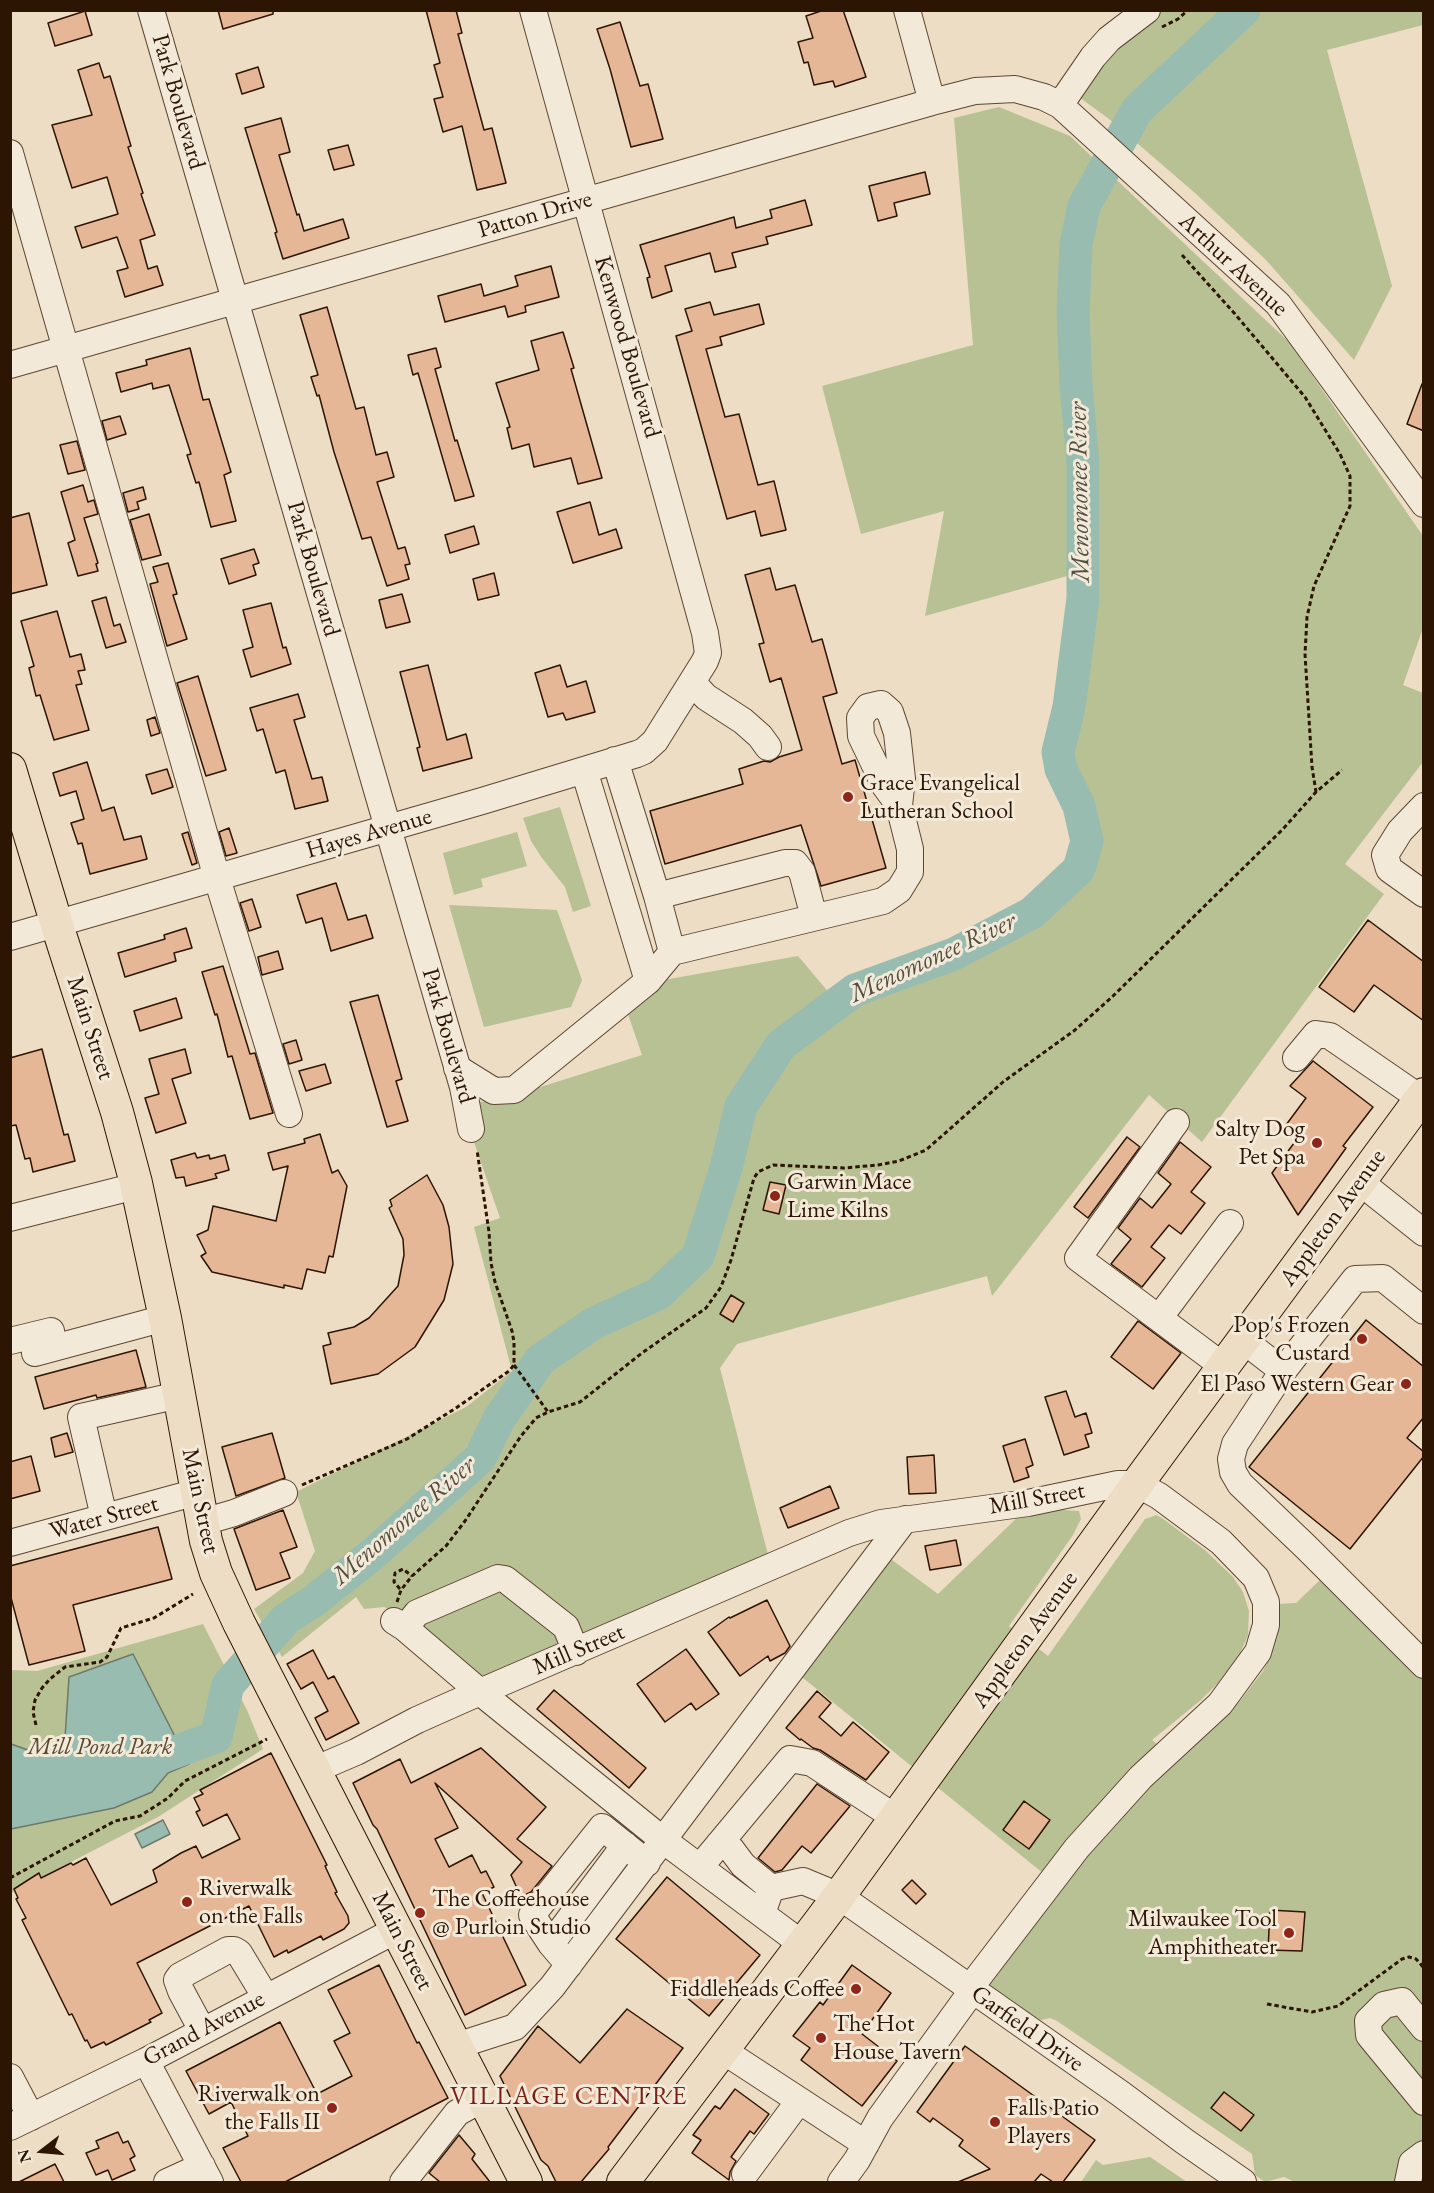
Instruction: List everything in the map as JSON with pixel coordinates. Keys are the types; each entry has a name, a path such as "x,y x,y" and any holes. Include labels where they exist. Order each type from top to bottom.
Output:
{"main road":[{"name":"Main Street","path":"10,769 117,1112 136,1186 165,1318 200,1507 216,1573 239,1623 526,2182"},
{"name":"Appleton Avenue","path":"623,2182 839,1896 1137,1484 1422,1096"}],"street":[{"name":"Park Boulevard","path":"151,10 458,1068 471,1129"},
{"name":"Kenwood Boulevard","path":"533,10 705,633 708,653 692,682"},
{"path":"907,10 932,102"},
{"path":"1060,105 1093,57 1109,39 1154,19"},
{"name":"Patton Drive","path":"10,365 975,91 1015,89 1030,92 1060,105"},
{"name":"Arthur Avenue","path":"1060,105 1278,304 1424,504"},
{"path":"10,153 217,878 290,1114"},
{"path":"692,682 706,697 752,728 768,747"},
{"name":"Hayes Avenue","path":"10,937 388,829 638,754 650,747 692,682"},
{"path":"615,760 672,952"},
{"path":"584,770 648,981"},
{"path":"458,1068 494,1091 514,1090 648,981 672,952 883,901 899,890 910,872 910,849 899,805"},
{"path":"1424,806 1400,831 1385,855 1389,869 1424,894"},
{"path":"657,896 785,863 795,863 802,872 814,917"},
{"path":"1296,1058 1316,1034 1330,1036 1422,1096"},
{"path":"1176,1122 1078,1258 1223,1366"},
{"path":"1359,1182 1424,1233"},
{"path":"10,1218 136,1186"},
{"path":"1159,1318 1230,1223"},
{"path":"1424,1311 1383,1278 1355,1279 1283,1371 1235,1444 1231,1459 1233,1472 1239,1484 1306,1546 1424,1665"},
{"path":"10,1341 51,1331 45,1350 165,1318"},
{"path":"1243,1340 1283,1371"},
{"path":"104,1517 81,1418 179,1395"},
{"name":"Mill Street","path":"314,1770 480,1692 849,1533 881,1523 1028,1503 1118,1484 1137,1484"},
{"path":"841,2182 857,2160 880,2118 972,1990 981,1974 1077,1848 1134,1784 1220,1704 1258,1652 1266,1625 1266,1602 1256,1578 1221,1542 1159,1496 1137,1484"},
{"name":"Water Street","path":"10,1542 104,1517 200,1507 234,1513 284,1493"},
{"path":"456,2046 515,2027 552,1987 905,1519"},
{"path":"576,1652 566,1627 505,1579 498,1578 485,1582 417,1613 400,1625 663,1840 802,1944"},
{"path":"700,1867 790,1759 812,1763 896,1818"},
{"path":"569,1965 551,1944 532,1915 602,1827 646,1863"},
{"path":"719,1844 732,1849 743,1865 771,1888 762,1914"},
{"name":"Garfield Drive","path":"771,1888 803,1881 839,1896 1122,2094 1243,2182"},
{"name":"Grand Avenue","path":"21,2122 146,2061 265,1996 396,1929"},
{"path":"202,2030 177,1980 180,1976 228,1950 237,1951 242,1956 265,1996"},
{"path":"1424,2028 1402,2001 1384,2005 1368,2021 1369,2035 1424,2102"},
{"path":"722,2050 866,2144"},
{"path":"146,2061 206,2174 167,2182"},
{"path":"10,2077 21,2122"},
{"path":"403,2182 457,2113 482,2099"},
{"path":"745,2174 799,2101"},
{"path":"1408,2182 1412,2163 1424,2154"}],"path":[{"path":"1154,19 1178,19 1188,10"},
{"path":"1182,255 1305,397 1340,454 1350,476 1350,506 1314,586 1306,617 1305,654 1312,766 1316,792"},
{"path":"400,1590 412,1576 446,1546 521,1436 536,1418 580,1402 642,1353 706,1308 721,1287 754,1178 758,1172 764,1167 773,1165 844,1168 878,1165 899,1161 926,1150 1003,1082 1075,1030 1111,998 1283,829 1316,792 1342,770"},
{"path":"471,1129 480,1162 491,1263 514,1342 516,1366 548,1412"},
{"path":"284,1493 407,1439 516,1366"},
{"path":"400,1625 400,1590 394,1582 395,1573 403,1569 412,1576"},
{"path":"36,1725 33,1712 35,1700 51,1678 65,1667 100,1662 107,1657 121,1628 154,1618 194,1594"},
{"path":"10,1878 115,1821 140,1816 168,1798 185,1781 267,1739"},
{"path":"1267,2004 1312,2012 1338,2006 1402,1959 1409,1957 1416,1959 1424,1968"}],"green space":[{"path":"1159,11 1423,11 1423,25 1327,50 1392,286 1354,360 1266,260 1195,193 1109,119 1079,97 1130,30"},
{"path":"999,107 1070,136 1290,343 1423,536 1423,628 1403,685 1423,693 1423,762 1345,864 1384,894 1202,1142 1149,1095 992,1296 987,1276 737,1344 720,1368 768,1555 486,1681 407,1617 384,1607 364,1609 356,1597 282,1657 254,1609 303,1573 315,1551 296,1492 466,1407 512,1371 474,1227 500,1218 460,1101 493,1102 642,1055 619,988 798,956 847,1014 877,991 953,963 1036,924 1071,897 1089,872 1099,838 1093,817 1076,780 1070,752 1075,714 1090,657 1092,569 925,616 944,511 861,534 822,386 973,345 954,118"},
{"path":"560,807 591,906 573,912 565,887 531,841 523,818"},
{"path":"517,832 527,866 481,879 483,887 454,895 443,853"},
{"path":"449,905 557,910 582,980 571,1007 484,1027"},
{"path":"1046,1509 1079,1511 1081,1519 1073,1535 1009,1626 1048,1656 1145,1519 1156,1515 1206,1551 1233,1577 1243,1592 1249,1611 1248,1635 1240,1654 1218,1683 1201,1700 1152,1740 1177,1760 1240,1701 1263,1671 1271,1655 1276,1604 1296,1603 1321,1579 1423,1679 1423,2182 1295,2182 1284,2177 1265,2182 1255,2175 1252,2154 1057,2021 1050,2018 1032,2022 990,1987 989,1979 1060,1887 797,1673 888,1557 938,1594 1022,1513"},
{"name":"Mill Pond Park","path":"203,1624 247,1710 263,1749 158,1817 11,1893 10,1670 37,1671"},
{"path":"1150,2157 1187,2182 1081,2182 1096,2160 1103,2165"}],"water":[{"path":"133,1654 189,1764 168,1773 152,1792 114,1808 11,1829 11,1744 28,1750 45,1751 58,1747 65,1738 69,1677"},
{"path":"163,1820 170,1834 142,1848 135,1834"}],"building":[{"path":"218,10 273,10 273,14 223,29"},
{"path":"426,10 456,10 462,33 458,34 484,130 492,128 506,183 477,190 462,126 443,132 434,99 443,97 434,65 440,63"},
{"path":"824,10 843,10 866,77 835,87 833,81 814,85 808,62 804,63 798,42 813,38 806,16"},
{"path":"85,11 92,35 55,46 48,23"},
{"path":"620,22 640,86 648,84 663,139 631,147 597,29"},
{"path":"99,63 104,78 110,76 131,146 128,147 143,193 141,194 155,235 140,240 148,269 157,266 163,285 125,297 117,271 128,268 117,237 82,248 75,227 118,214 107,177 72,188 52,125 92,115 78,70"},
{"path":"258,67 264,87 242,94 236,74"},
{"path":"281,118 290,152 279,155 304,231 343,219 349,238 283,259 245,128"},
{"path":"348,145 354,165 334,170 328,150"},
{"path":"925,172 930,194 894,203 897,216 878,221 869,186"},
{"path":"805,200 812,225 766,237 768,244 732,253 736,267 715,272 710,253 665,266 672,291 652,298 647,278 650,277 640,245 734,217 736,228 772,218 770,210"},
{"path":"551,266 559,297 525,306 526,312 508,317 505,306 445,322 438,296 481,284 484,296 518,286 515,276"},
{"path":"710,302 714,315 759,304 764,324 720,337 722,345 706,349 725,417 739,414 758,485 774,481 786,530 761,536 755,511 727,519 676,336 692,331 685,309"},
{"path":"327,307 356,409 364,407 376,455 387,452 394,477 377,482 398,549 405,547 410,564 405,565 409,579 387,586 371,537 362,539 334,452 319,395 317,396 311,377 318,375 300,315"},
{"path":"563,332 574,368 571,369 602,478 578,484 571,458 534,467 529,444 512,449 507,428 510,427 496,383 539,370 531,341"},
{"path":"190,348 203,400 209,399 231,472 224,475 236,521 211,527 199,482 196,483 187,455 191,454 169,385 153,389 152,383 121,392 116,373 147,365 146,360"},
{"path":"436,348 441,367 435,369 455,441 457,440 474,496 455,501 418,373 413,375 408,355"},
{"path":"1422,384 1424,384 1424,431 1407,424"},
{"path":"120,416 126,434 107,440 102,421"},
{"path":"77,441 85,470 68,474 60,445"},
{"path":"83,485 88,502 94,500 98,514 84,518 98,563 96,564 98,571 78,576 68,543 75,540 61,492"},
{"path":"143,487 146,499 137,502 139,509 128,512 123,493"},
{"path":"590,502 599,535 616,529 622,548 573,563 557,512"},
{"path":"29,513 47,585 10,594 10,518"},
{"path":"149,514 161,555 142,560 130,520"},
{"path":"474,526 479,544 450,553 445,535"},
{"path":"254,549 259,563 253,565 256,575 229,584 221,559"},
{"path":"168,563 177,594 173,595 187,639 167,646 150,584 158,582 153,567"},
{"path":"770,568 776,590 795,585 812,642 822,639 837,693 823,697 842,764 855,760 886,868 821,886 801,825 665,864 650,811 743,784 739,769 764,761 770,762 802,750 781,678 770,682 759,644 764,643 745,575"},
{"path":"494,573 499,595 478,600 473,579"},
{"path":"402,594 410,622 386,628 379,600"},
{"path":"106,597 114,626 120,624 126,642 106,648 92,601"},
{"path":"271,603 283,648 286,647 291,664 251,677 243,650 253,647 243,610"},
{"path":"57,611 70,657 81,654 85,670 78,671 82,684 76,685 89,730 54,740 40,695 36,696 29,668 34,666 21,621"},
{"path":"428,665 447,740 466,734 472,758 423,771 417,748 420,747 400,672"},
{"path":"560,665 567,687 586,681 595,712 566,720 563,713 548,717 535,673"},
{"path":"198,676 226,770 206,776 177,683"},
{"path":"298,694 305,717 294,720 312,779 322,777 328,801 295,809 285,770 276,773 263,729 257,731 250,708"},
{"path":"155,717 160,733 151,736 147,720"},
{"path":"87,762 102,811 114,807 124,840 141,836 147,859 90,874 82,843 78,844 71,823 84,819 76,791 60,796 53,773"},
{"path":"167,769 173,787 152,794 146,775"},
{"path":"229,828 237,853 226,856 219,832"},
{"path":"188,832 197,863 192,865 182,834"},
{"path":"336,883 348,920 366,915 373,938 331,951 322,918 306,923 297,895"},
{"path":"252,899 261,927 249,931 240,903"},
{"path":"1368,920 1424,962 1424,1021 1374,985 1354,1012 1319,987"},
{"path":"186,928 192,948 174,953 176,961 125,977 118,953 165,939 164,935"},
{"path":"278,951 283,969 262,975 258,957"},
{"path":"223,966 250,1054 255,1053 273,1113 250,1119 232,1056 228,1057 217,1014 215,1015 202,972"},
{"path":"378,995 402,1079 396,1081 408,1121 387,1127 350,1002"},
{"path":"176,998 182,1018 140,1031 134,1011"},
{"path":"296,1040 302,1060 289,1064 283,1044"},
{"path":"42,1049 64,1135 68,1134 75,1161 33,1172 30,1158 25,1159 16,1125 10,1126 10,1058"},
{"path":"185,1049 191,1073 172,1079 186,1123 156,1133 145,1098 159,1094 149,1059"},
{"path":"1313,1061 1373,1107 1343,1146 1346,1148 1298,1215 1272,1173 1297,1139 1283,1129 1306,1098 1290,1086"},
{"path":"325,1064 331,1083 306,1091 299,1071"},
{"path":"320,1134 332,1173 338,1170 347,1186 333,1257 329,1256 325,1273 307,1269 302,1289 284,1285 284,1288 212,1272 201,1256 206,1253 197,1235 208,1230 213,1206 276,1221 288,1166 273,1170 268,1153 305,1143 304,1139"},
{"path":"1127,1137 1140,1147 1088,1218 1074,1207"},
{"path":"1180,1142 1211,1167 1191,1192 1205,1203 1181,1234 1169,1225 1151,1247 1165,1258 1142,1287 1111,1264 1131,1239 1118,1228 1140,1198 1152,1208 1171,1184 1158,1173"},
{"path":"195,1153 197,1158 209,1155 210,1159 225,1155 229,1170 215,1174 217,1178 186,1186 184,1177 176,1178 171,1160"},
{"path":"427,1175 443,1205 449,1227 453,1264 444,1300 415,1347 378,1374 331,1384 323,1346 331,1344 328,1333 354,1327 369,1318 398,1286 404,1255 403,1239 389,1208 392,1206 390,1200"},
{"path":"770,1182 786,1185 779,1214 763,1210"},
{"path":"731,1295 744,1303 733,1322 720,1314"},
{"path":"1366,1320 1424,1367 1424,1417 1407,1438 1424,1452 1424,1456 1350,1549 1249,1467"},
{"path":"1138,1321 1181,1353 1153,1389 1111,1357"},
{"path":"136,1350 146,1387 97,1398 96,1395 44,1409 35,1377"},
{"path":"1066,1391 1075,1417 1086,1413 1092,1433 1085,1435 1089,1447 1064,1455 1045,1397"},
{"path":"67,1433 73,1452 55,1457 51,1438"},
{"path":"272,1433 285,1478 236,1496 222,1447"},
{"path":"1025,1439 1033,1465 1026,1468 1029,1477 1014,1482 1003,1446"},
{"path":"934,1455 936,1493 909,1494 907,1457"},
{"path":"31,1456 40,1491 10,1499 10,1462"},
{"path":"830,1486 839,1508 788,1528 780,1508"},
{"path":"283,1510 297,1547 280,1553 290,1578 256,1590 234,1529"},
{"path":"158,1527 172,1579 73,1605 85,1651 29,1665 10,1594 10,1566"},
{"path":"956,1540 961,1565 930,1570 925,1546"},
{"path":"767,1600 790,1646 785,1653 770,1661 768,1656 740,1676 708,1632 729,1617"},
{"path":"686,1649 719,1694 696,1710 691,1703 665,1722 637,1684"},
{"path":"313,1650 328,1679 334,1676 359,1723 326,1740 315,1718 328,1711 313,1682 301,1689 287,1664"},
{"path":"554,1690 646,1768 629,1788 537,1709"},
{"path":"817,1691 831,1703 819,1717 841,1736 853,1722 889,1752 866,1780 820,1750 800,1740 786,1728"},
{"path":"481,1748 546,1807 517,1839 552,1866 531,1892 521,1897 511,1875 522,1862 435,1783 458,1828 435,1839 449,1867 472,1855 481,1873 486,1871 494,1887 482,1893 526,1985 465,2015 353,1783 400,1759 411,1783"},
{"name":"Riverwalk on the Falls","path":"271,1753 327,1865 325,1866 337,1892 335,1893 348,1916 349,1923 344,1929 323,1940 321,1936 288,1953 287,1950 274,1957 249,1906 137,1963 162,2013 149,2020 151,2022 106,2045 104,2042 91,2048 87,2040 85,2041 72,2014 69,2015 22,1920 26,1918 16,1899 18,1898 14,1889 39,1873 41,1878 86,1858 111,1905 157,1882 153,1870 181,1853 196,1846 202,1858 240,1839 227,1814 203,1826 196,1812 200,1810 194,1798 203,1794 200,1790"},
{"path":"817,1784 850,1806 811,1853 802,1846 782,1870 775,1872 758,1858"},
{"path":"1024,1801 1050,1820 1029,1849 1003,1830"},
{"path":"667,1877 760,1955 709,2016 616,1939"},
{"path":"912,1880 926,1894 916,1904 902,1890"},
{"path":"1270,1910 1305,1912 1302,1951 1268,1950"},
{"name":"Riverwalk on the Falls II","path":"379,1965 417,2043 419,2042 448,2098 285,2182 241,2182 223,2148 248,2136 231,2102 209,2114 186,2071 280,2022 317,2094 352,2076 334,2041 350,2033 328,1990"},
{"path":"852,1965 891,1993 862,2034 897,2061 862,2106 801,2060 810,2048 793,2036 820,2002 823,2005"},
{"path":"627,2009 683,2048 608,2147 609,2149 581,2182 556,2182 548,2166 541,2160 500,2076 538,2026 580,2063"},
{"path":"965,2046 1095,2140 1063,2182 1053,2182 1041,2174 1034,2182 958,2182 990,2169 959,2146 963,2140 933,2118 930,2122 917,2112"},
{"path":"735,2089 769,2114 754,2134 750,2131 731,2157 736,2161 730,2172 729,2180 692,2153 701,2140 693,2135 715,2106 720,2109"},
{"path":"1224,2092 1254,2115 1241,2131 1211,2108"},
{"path":"118,2132 123,2143 128,2141 135,2156 130,2159 135,2170 112,2180 108,2170 96,2175 86,2153 99,2148 96,2141"},
{"path":"459,2135 475,2154 472,2159 490,2182 440,2182 429,2173"},
{"path":"55,2164 64,2182 19,2182"}],"waterway":[{"name":"Menomonee River","path":"139,1765 216,1737 228,1685 286,1619 315,1600 374,1553 480,1458 499,1419 540,1360 594,1323 658,1294 698,1256 726,1168 741,1106 781,1045 855,990 954,954 1032,913 1079,869 1087,841 1079,806 1061,769 1058,752 1069,707 1083,598 1083,464 1073,313 1076,244 1084,206 1137,110 1244,10"}],"place":[{"name":"Grace Evangelical Lutheran School","path":"848,797"},
{"name":"Salty Dog Pet Spa","path":"1317,1143"},
{"name":"Garwin Mace Lime Kilns","path":"775,1196"},
{"name":"Pop's Frozen Custard","path":"1362,1339"},
{"name":"El Paso Western Gear","path":"1406,1384"},
{"name":"Riverwalk on the Falls","path":"187,1902"},
{"name":"The Coffeehouse @ Purloin Studio","path":"420,1913"},
{"name":"Milwaukee Tool Amphitheater","path":"1289,1933"},
{"name":"Fiddleheads Coffee","path":"856,1989"},
{"name":"The Hot House Tavern","path":"821,2038"},
{"name":"Riverwalk on the Falls II","path":"332,2108"},
{"name":"Falls Patio Players","path":"995,2122"}],"district":[{"name":"VILLAGE CENTRE","path":"569,2097"}]}
